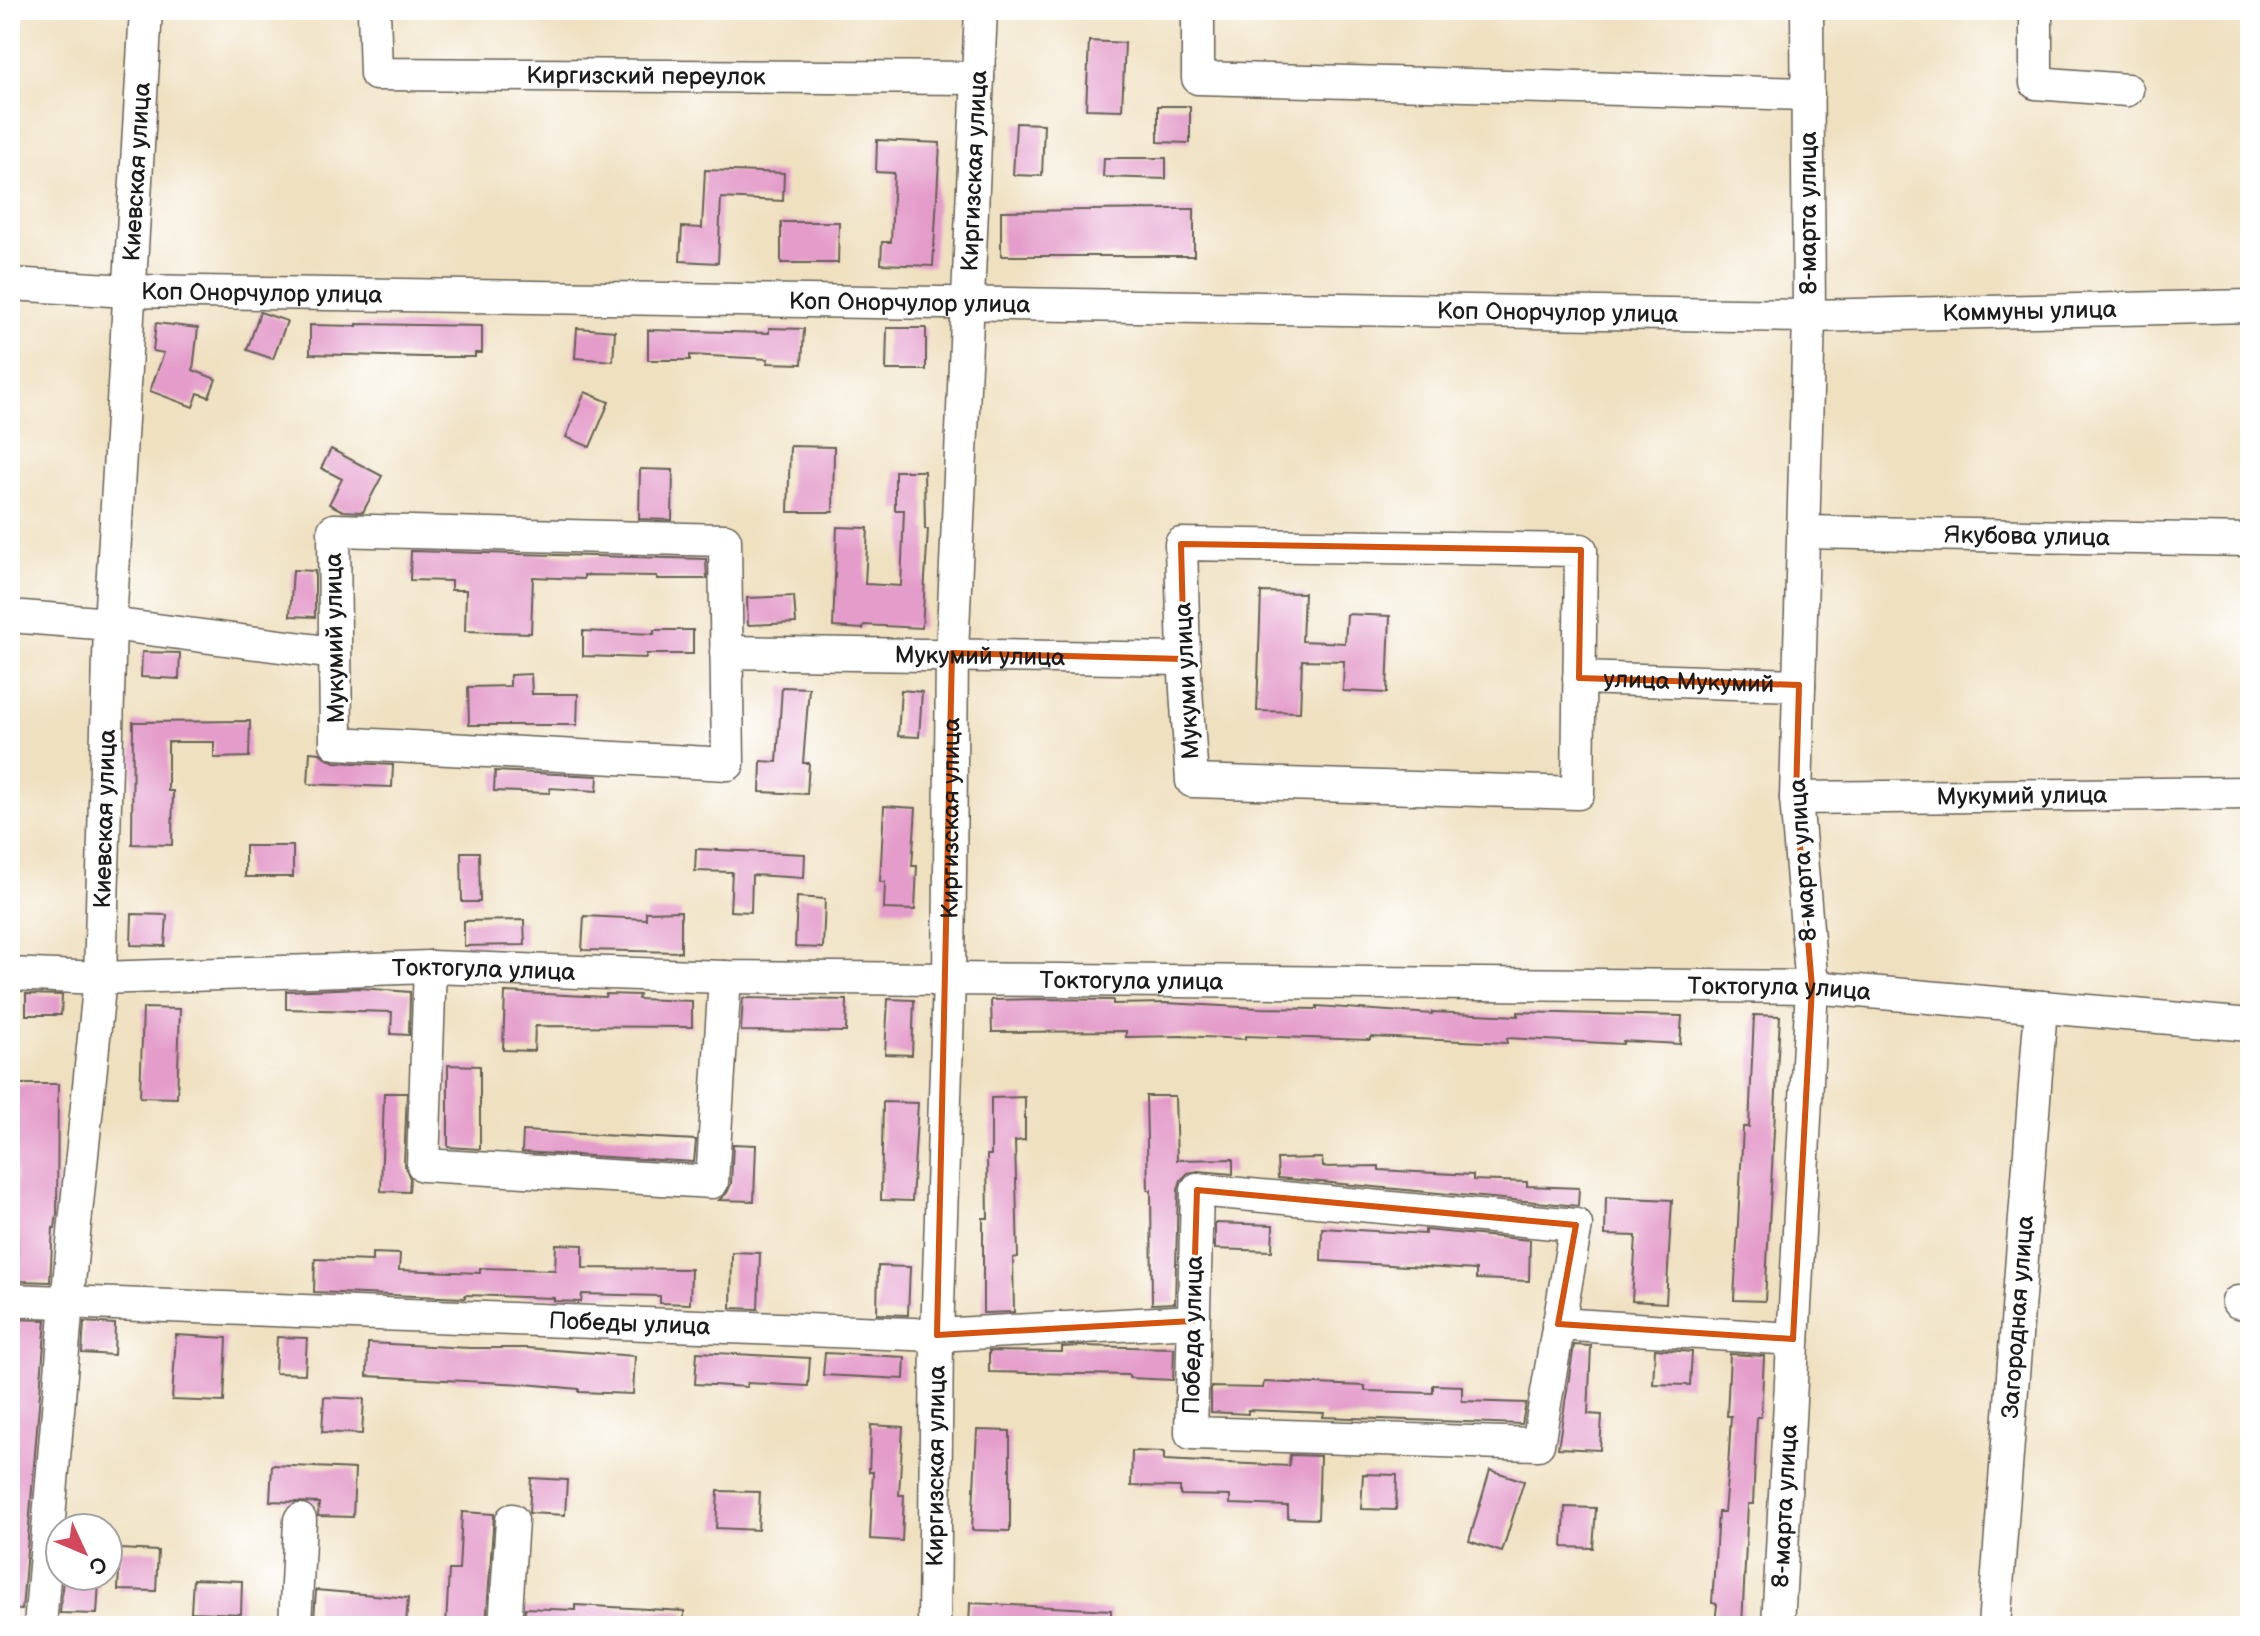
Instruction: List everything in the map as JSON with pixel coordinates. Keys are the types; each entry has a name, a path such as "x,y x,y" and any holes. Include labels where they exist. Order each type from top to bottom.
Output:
{"street":[{"name":"Киевская улица","path":"40,1626 67,1302 100,978 110,624 146,10"},
{"name":"Киргизский переулок","path":"374,10 376,74 978,78"},
{"name":"Киргизская улица","path":"934,1626 937,1335 949,980 952,653 981,10"},
{"path":"1198,10 1198,78 1808,94"},
{"name":"8-марта улица","path":"1778,1626 1812,987 1796,798 1809,316 1807,10"},
{"path":"2036,10 2036,83 2127,90"},
{"name":"Коп Онорчулор улица","path":"10,284 128,291 1809,316"},
{"name":"Коммуны улица","path":"1809,316 2250,306"},
{"name":"Мукумий улица","path":"334,530 725,540 728,764 336,743 334,653 334,530"},
{"name":"Якубова улица","path":"1803,532 2250,540"},
{"name":"Мукуми улица","path":"1181,544 1581,550 1579,678 1578,793 1192,781 1181,544"},
{"path":"10,616 110,624 334,653"},
{"name":"Мукумий улица","path":"726,652 952,653 1184,659"},
{"name":"улица Мукумий","path":"1579,678 1799,685"},
{"name":"Мукумий улица","path":"1796,798 2250,793"},
{"path":"430,967 423,1165 712,1182 725,977"},
{"name":"Токтогула улица","path":"10,974 100,978 430,967 725,977 1812,987 2250,1025"},
{"name":"Загородная улица","path":"1994,1626 2041,1007"},
{"name":"Победа улица","path":"1197,1190 1576,1225 1538,1444 1191,1433 1193,1321 1197,1190"},
{"name":"Победы улица","path":"10,1300 937,1335 1193,1321"},
{"path":"1558,1324 1793,1339"},
{"path":"295,1626 300,1520"},
{"path":"505,1626 512,1520"}],"highlighted area":[{"path":"1181,544 1581,550 1579,678 1799,685 1796,798 1812,987 1793,1339 1558,1324 1576,1225 1197,1190 1193,1321 937,1335 952,653 1184,659"}],"building":[{"path":"1089,41 1125,43 1122,110 1086,109"},
{"path":"1158,106 1190,106 1190,143 1158,142"},
{"path":"1016,123 1044,124 1042,176 1013,175"},
{"path":"877,140 940,143 933,266 881,264 882,242 891,242 894,173 876,172"},
{"path":"1104,158 1166,158 1166,179 1103,177"},
{"path":"705,170 784,173 783,201 721,198 718,263 680,261 682,227 702,228"},
{"path":"1194,209 1194,256 1001,256 1001,211"},
{"path":"781,222 839,222 838,263 781,263"},
{"path":"260,312 287,321 273,359 247,350"},
{"path":"156,323 198,328 193,370 216,379 209,397 198,393 193,407 150,391 164,353 153,351"},
{"path":"310,325 482,326 482,353 475,353 475,357 310,354"},
{"path":"577,328 615,331 613,361 575,358"},
{"path":"769,328 804,329 802,364 690,355 690,360 648,360 648,330 769,333"},
{"path":"887,328 926,328 926,370 886,370"},
{"path":"585,392 609,402 590,447 566,437"},
{"path":"790,446 834,447 833,512 788,512"},
{"path":"331,449 382,476 363,512 343,511 329,504 342,479 321,468"},
{"path":"640,469 673,470 672,520 639,519"},
{"path":"895,471 924,471 925,529 928,529 922,628 833,627 837,527 868,528 865,584 901,586 904,510 895,510"},
{"path":"411,551 706,559 707,579 584,575 584,579 533,577 531,633 465,631 466,590 451,590 451,581 410,580"},
{"path":"293,570 315,571 315,617 290,616"},
{"path":"1261,592 1304,593 1302,641 1345,643 1347,614 1390,616 1387,693 1343,691 1344,661 1302,660 1300,712 1257,711"},
{"path":"794,596 796,623 748,625 747,598"},
{"path":"654,630 693,630 693,654 646,654 646,658 583,656 583,631 654,634"},
{"path":"142,652 180,653 179,679 141,677"},
{"path":"531,674 532,694 578,694 577,725 469,725 468,687 510,686 510,675"},
{"path":"782,687 809,688 803,763 809,763 807,794 760,792 761,761 777,762"},
{"path":"901,690 922,692 919,737 898,736"},
{"path":"250,721 249,757 214,758 214,742 168,742 168,791 173,791 172,845 132,844 133,722"},
{"path":"310,752 320,753 335,762 393,765 392,787 308,784"},
{"path":"495,771 598,776 597,791 550,788 550,793 494,791"},
{"path":"884,806 916,808 912,866 917,866 915,910 884,909 885,882 880,882"},
{"path":"245,846 293,846 293,877 245,877"},
{"path":"696,849 805,854 804,878 752,875 751,912 730,911 732,872 695,871"},
{"path":"461,852 479,852 480,902 462,902"},
{"path":"797,897 825,899 823,948 795,947"},
{"path":"681,911 681,952 582,950 584,916 646,919 646,912"},
{"path":"132,914 167,915 165,946 131,945"},
{"path":"524,920 525,945 464,946 464,921"},
{"path":"360,988 410,992 409,1035 391,1034 392,1012 286,1009 286,991"},
{"path":"505,992 605,997 606,994 639,995 638,999 692,1001 692,1027 535,1026 534,1051 503,1050"},
{"path":"26,994 62,995 61,1015 26,1015"},
{"path":"743,998 847,1000 846,1032 741,1031"},
{"path":"888,999 914,1000 912,1055 885,1054"},
{"path":"991,1000 1259,1008 1317,1009 1317,1006 1432,1014 1518,1016 1518,1012 1682,1016 1680,1044 1507,1038 1507,1043 1371,1037 1371,1040 1245,1036 1245,1039 1126,1037 1126,1031 992,1032"},
{"path":"143,1008 180,1009 177,1098 140,1097"},
{"path":"1754,1015 1780,1016 1765,1301 1734,1300 1743,1127 1749,1127"},
{"path":"448,1065 480,1066 480,1149 448,1147"},
{"path":"14,1084 58,1084 57,1214 53,1228 50,1282 18,1281"},
{"path":"384,1093 407,1093 404,1164 410,1178 409,1192 381,1191"},
{"path":"1146,1096 1175,1096 1177,1160 1233,1159 1233,1174 1198,1171 1188,1173 1181,1180 1178,1190 1175,1303 1152,1304"},
{"path":"1025,1097 1025,1140 1015,1141 1018,1257 1013,1258 1014,1312 983,1313 983,1218 988,1218 987,1155 991,1155 991,1098"},
{"path":"883,1102 918,1103 912,1201 881,1200"},
{"path":"523,1131 696,1140 694,1162 522,1152"},
{"path":"733,1144 756,1145 754,1201 719,1200 731,1184"},
{"path":"1322,1158 1323,1167 1379,1166 1379,1170 1473,1175 1473,1180 1579,1188 1578,1206 1278,1178 1277,1159"},
{"path":"1606,1197 1672,1200 1666,1303 1632,1301 1636,1236 1605,1235"},
{"path":"1215,1223 1273,1225 1272,1251 1215,1249"},
{"path":"1322,1228 1425,1234 1425,1230 1530,1240 1529,1281 1476,1279 1476,1270 1321,1261"},
{"path":"556,1244 583,1245 583,1268 691,1269 690,1304 660,1303 660,1296 582,1294 581,1302 554,1301 554,1298 314,1292 315,1259 372,1261 372,1253 400,1254 399,1270 480,1273 480,1268 555,1270"},
{"path":"732,1252 760,1253 758,1309 731,1308"},
{"path":"878,1266 910,1267 908,1315 877,1314"},
{"path":"10,1319 46,1320 22,1610 10,1609"},
{"path":"84,1322 115,1324 114,1355 82,1353"},
{"path":"176,1335 227,1338 224,1402 172,1400"},
{"path":"277,1337 307,1338 305,1374 275,1373"},
{"path":"368,1343 527,1348 635,1356 633,1394 579,1392 579,1389 525,1384 367,1376"},
{"path":"1574,1345 1591,1346 1588,1414 1602,1415 1600,1450 1558,1448"},
{"path":"1062,1347 1174,1348 1173,1380 1129,1378 1129,1375 989,1372 989,1351 1062,1352"},
{"path":"1655,1349 1692,1352 1690,1385 1653,1384"},
{"path":"697,1352 810,1358 808,1386 695,1384"},
{"path":"825,1353 905,1357 904,1379 823,1375"},
{"path":"1730,1354 1764,1356 1761,1417 1757,1417 1753,1504 1748,1504 1742,1626 1715,1626 1717,1604 1712,1603 1718,1512 1724,1512 1731,1416 1727,1416"},
{"path":"1264,1382 1365,1386 1365,1391 1433,1393 1433,1385 1462,1386 1462,1401 1526,1403 1522,1424 1323,1417 1324,1413 1248,1410 1248,1414 1211,1412 1211,1387 1263,1388"},
{"path":"324,1397 364,1399 362,1434 322,1432"},
{"path":"871,1425 903,1427 899,1495 904,1495 902,1541 870,1539 873,1472 869,1472"},
{"path":"977,1430 1010,1431 1010,1531 972,1530"},
{"path":"1132,1451 1164,1452 1164,1460 1289,1466 1290,1455 1320,1456 1318,1519 1288,1518 1288,1506 1230,1504 1230,1496 1180,1495 1180,1487 1131,1486"},
{"path":"272,1465 355,1469 353,1517 318,1516 319,1503 270,1501"},
{"path":"1490,1470 1524,1481 1502,1552 1469,1541"},
{"path":"1363,1474 1397,1475 1396,1510 1361,1509"},
{"path":"531,1478 567,1480 565,1515 529,1513"},
{"path":"718,1491 760,1492 758,1530 716,1528"},
{"path":"1565,1507 1596,1508 1593,1548 1563,1547"},
{"path":"462,1512 494,1514 486,1626 446,1626 449,1570 459,1570"},
{"path":"124,1549 158,1551 156,1591 124,1590"},
{"path":"193,1579 242,1581 241,1614 191,1612"},
{"path":"316,1590 408,1598 406,1624 314,1620"},
{"path":"62,1592 98,1592 97,1614 60,1613"},
{"path":"970,1603 1111,1610 1111,1626 969,1626"},
{"path":"575,1605 684,1611 684,1626 524,1626 525,1608 575,1610"}]}
